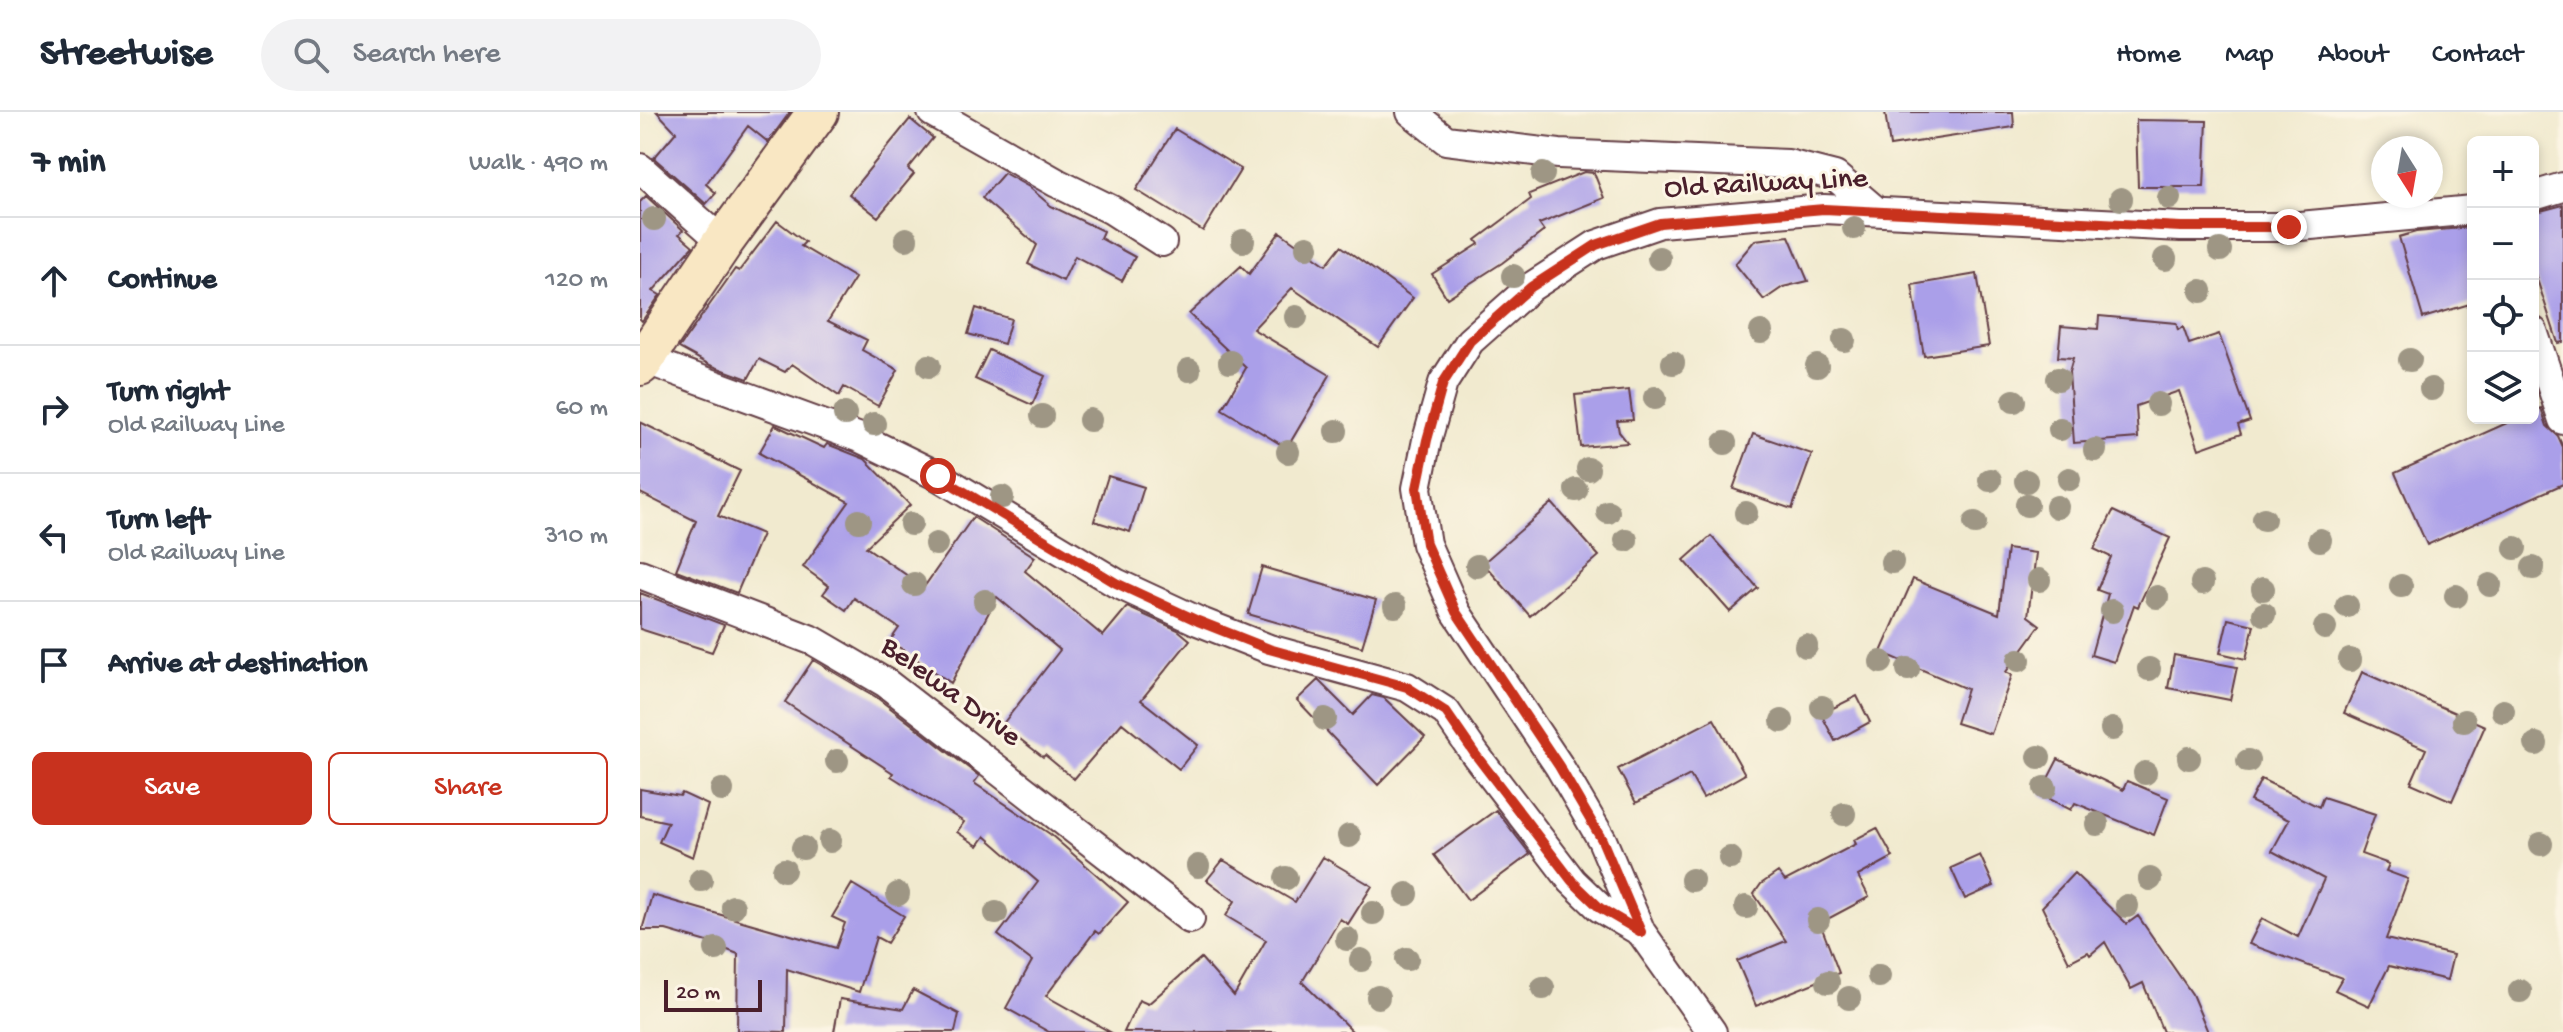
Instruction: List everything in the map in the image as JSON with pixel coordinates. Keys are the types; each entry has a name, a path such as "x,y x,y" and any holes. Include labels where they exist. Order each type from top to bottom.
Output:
{"street":[{"path":"642,362 723,242 818,112"},
{"path":"932,112 1057,183 1112,210 1162,242"},
{"path":"1411,112 1446,140 1559,154 1788,164 1835,176 1876,211"},
{"path":"640,168 723,242"},
{"path":"2539,194 2563,187"},
{"name":"Old Railway Line","path":"1712,1032 1641,932 1602,840 1559,766 1456,612 1426,544 1417,488 1427,440 1443,383 1470,341 1531,287 1596,245 1660,223 1824,209 2181,227 2289,227 2467,211"},
{"path":"2539,349 2563,420"},
{"name":"Old Railway Line","path":"642,362 860,438 938,476 1116,583 1198,621 1269,649 1407,687 1446,712 1572,881 1600,908 1641,932"},
{"name":"Belewa Drive","path":"640,574 814,641 886,683 1190,919"}],"building":[{"path":"657,112 790,112 768,142 748,126 706,184 716,193 706,204 654,158 676,132"},
{"path":"1885,112 2013,112 2014,127 1890,146"},
{"path":"910,119 933,138 908,169 914,174 878,217 849,194"},
{"path":"2136,120 2207,121 2204,187 2138,187"},
{"path":"1175,129 1241,169 1203,231 1136,190"},
{"path":"1584,172 1594,173 1604,198 1539,224 1544,231 1502,263 1447,298 1432,274 1479,244 1476,240 1531,199 1529,194"},
{"path":"1004,173 1029,187 1051,206 1103,231 1100,238 1135,257 1122,281 1075,256 1063,281 1028,264 1037,245 982,198"},
{"path":"646,196 683,230 679,234 693,246 653,291 660,295 642,321 640,202"},
{"path":"2563,205 2563,342 2558,343 2539,285 2539,211"},
{"path":"777,221 805,242 801,246 855,278 828,321 867,340 862,350 898,370 878,406 844,387 839,396 792,364 785,372 759,359 748,379 710,365 679,348 735,269 739,271"},
{"path":"2467,228 2467,305 2423,318 2399,237 2416,232"},
{"path":"1280,232 1326,265 1341,246 1413,298 1378,347 1292,288 1253,329 1330,375 1287,448 1222,409 1246,368 1189,314 1241,266 1249,274"},
{"path":"1789,236 1808,281 1783,287 1764,300 1735,264 1755,240"},
{"path":"1977,274 1989,346 1924,356 1912,285"},
{"path":"976,308 1011,319 1004,344 968,334"},
{"path":"2099,316 2176,323 2178,330 2183,327 2189,344 2219,334 2250,421 2238,425 2241,434 2199,449 2179,391 2136,406 2138,438 2074,443 2069,372 2073,358 2058,357 2061,326 2098,329"},
{"path":"989,350 1045,376 1032,405 975,379"},
{"path":"1629,390 1633,420 1617,421 1619,432 1628,443 1581,447 1575,395"},
{"path":"2539,409 2563,447 2563,484 2427,545 2395,473 2505,424 2539,424"},
{"path":"640,422 740,471 718,516 762,534 737,593 676,570 696,521 640,493"},
{"path":"775,425 824,448 827,444 865,459 910,505 866,547 924,587 973,517 1035,557 1025,571 1103,636 1127,607 1178,630 1190,640 1141,700 1198,745 1179,769 1122,723 1074,779 1002,725 1060,650 997,597 951,683 890,641 899,628 854,598 846,610 823,594 829,586 803,567 849,502 759,453"},
{"path":"1753,434 1812,454 1792,509 1733,489"},
{"path":"1108,476 1144,487 1130,532 1094,521"},
{"path":"1552,503 1599,556 1530,616 1483,563"},
{"path":"2113,511 2170,538 2138,607 2134,605 2114,662 2091,655 2108,594 2097,590 2111,557 2094,549"},
{"path":"1711,536 1758,588 1730,612 1684,560"},
{"path":"2007,549 2036,553 2028,616 2040,625 2006,672 2012,675 1991,734 1956,723 1967,689 1881,652 1913,579 1999,614"},
{"path":"1262,567 1376,600 1362,647 1248,614"},
{"path":"640,593 724,625 712,652 640,629"},
{"path":"2228,619 2254,625 2246,659 2220,653"},
{"path":"2174,655 2237,667 2230,700 2168,688"},
{"path":"813,660 876,697 979,776 974,783 1050,834 1128,902 1099,934 1095,931 1046,996 1110,1032 1049,1032 1006,1008 1032,961 998,935 1038,882 985,836 978,846 957,832 964,822 891,776 893,773 785,702"},
{"path":"2362,672 2485,726 2452,801 2411,783 2426,749 2344,713"},
{"path":"1318,680 1353,715 1372,695 1384,698 1425,737 1378,785 1297,700"},
{"path":"1857,696 1870,722 1835,741 1821,714"},
{"path":"1714,719 1745,774 1703,798 1690,775 1636,803 1618,769"},
{"path":"2058,759 2123,790 2127,781 2168,798 2154,835 2075,803 2071,810 2040,794"},
{"path":"2261,779 2319,807 2323,797 2375,814 2361,854 2389,864 2386,871 2408,879 2386,939 2453,955 2447,980 2389,966 2369,1006 2335,990 2342,978 2249,944 2262,918 2298,937 2324,879 2272,851 2289,820 2250,801"},
{"path":"640,789 680,796 682,793 708,805 693,857 659,842 668,822 640,816"},
{"path":"1496,810 1530,854 1468,900 1434,855"},
{"path":"1877,828 1893,857 1858,876 1869,897 1820,923 1839,973 1756,1006 1737,961 1786,941 1754,894 1761,884 1778,872 1785,881 1856,844 1854,840"},
{"path":"1980,855 1994,886 1965,899 1951,868"},
{"path":"1323,857 1372,886 1348,924 1340,919 1302,982 1353,1032 1124,1032 1139,1000 1148,1004 1201,958 1234,996 1266,940 1226,916 1235,901 1207,880 1223,860 1295,902"},
{"path":"2074,873 2127,924 2138,916 2192,994 2208,1032 2163,1032 2143,983 2131,989 2105,942 2090,955 2088,952 2069,962 2042,907"},
{"path":"852,884 904,916 887,943 876,937 859,992 787,969 786,1032 737,1031 738,954 725,947 666,930 642,930 652,895 836,948 845,923 832,917"},
{"path":"913,990 959,1014 955,1032 834,1032 840,999 903,1009"}],"route":[{"path":"938,476 1116,583 1198,621 1269,649 1407,687 1446,712 1572,881 1600,908 1641,932 1602,840 1559,766 1456,612 1426,544 1417,488 1427,440 1443,383 1470,341 1531,287 1596,245 1660,223 1824,209 2181,227 2289,227"}]}
